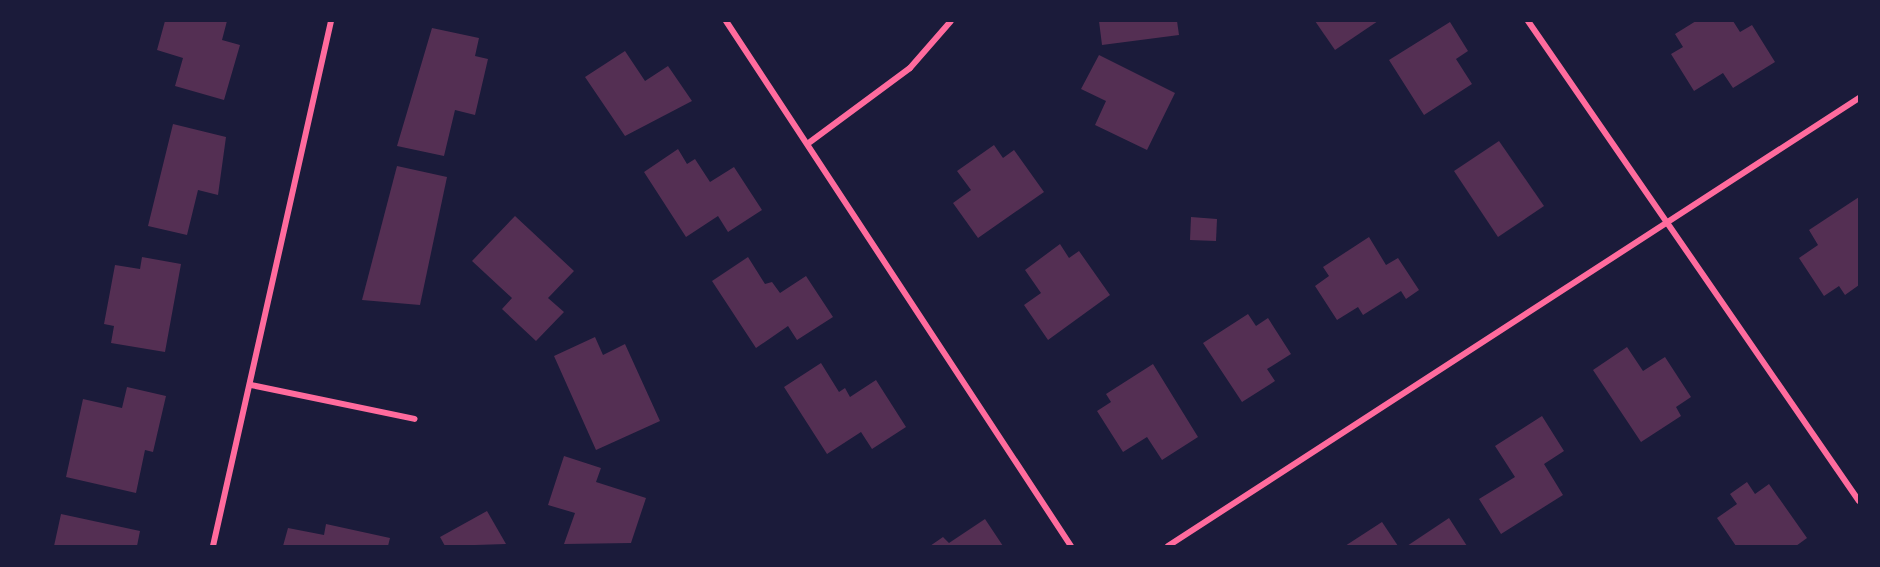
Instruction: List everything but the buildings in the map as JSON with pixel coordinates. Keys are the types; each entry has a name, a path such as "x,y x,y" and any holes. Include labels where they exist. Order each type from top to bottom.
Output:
{"street":[{"path":"213,546 331,21"},
{"path":"726,21 810,142 1071,546"},
{"path":"810,142 910,68 951,21"},
{"path":"1528,21 1859,501"},
{"path":"1168,546 1669,225 1859,99"},
{"path":"251,385 415,419"}]}
